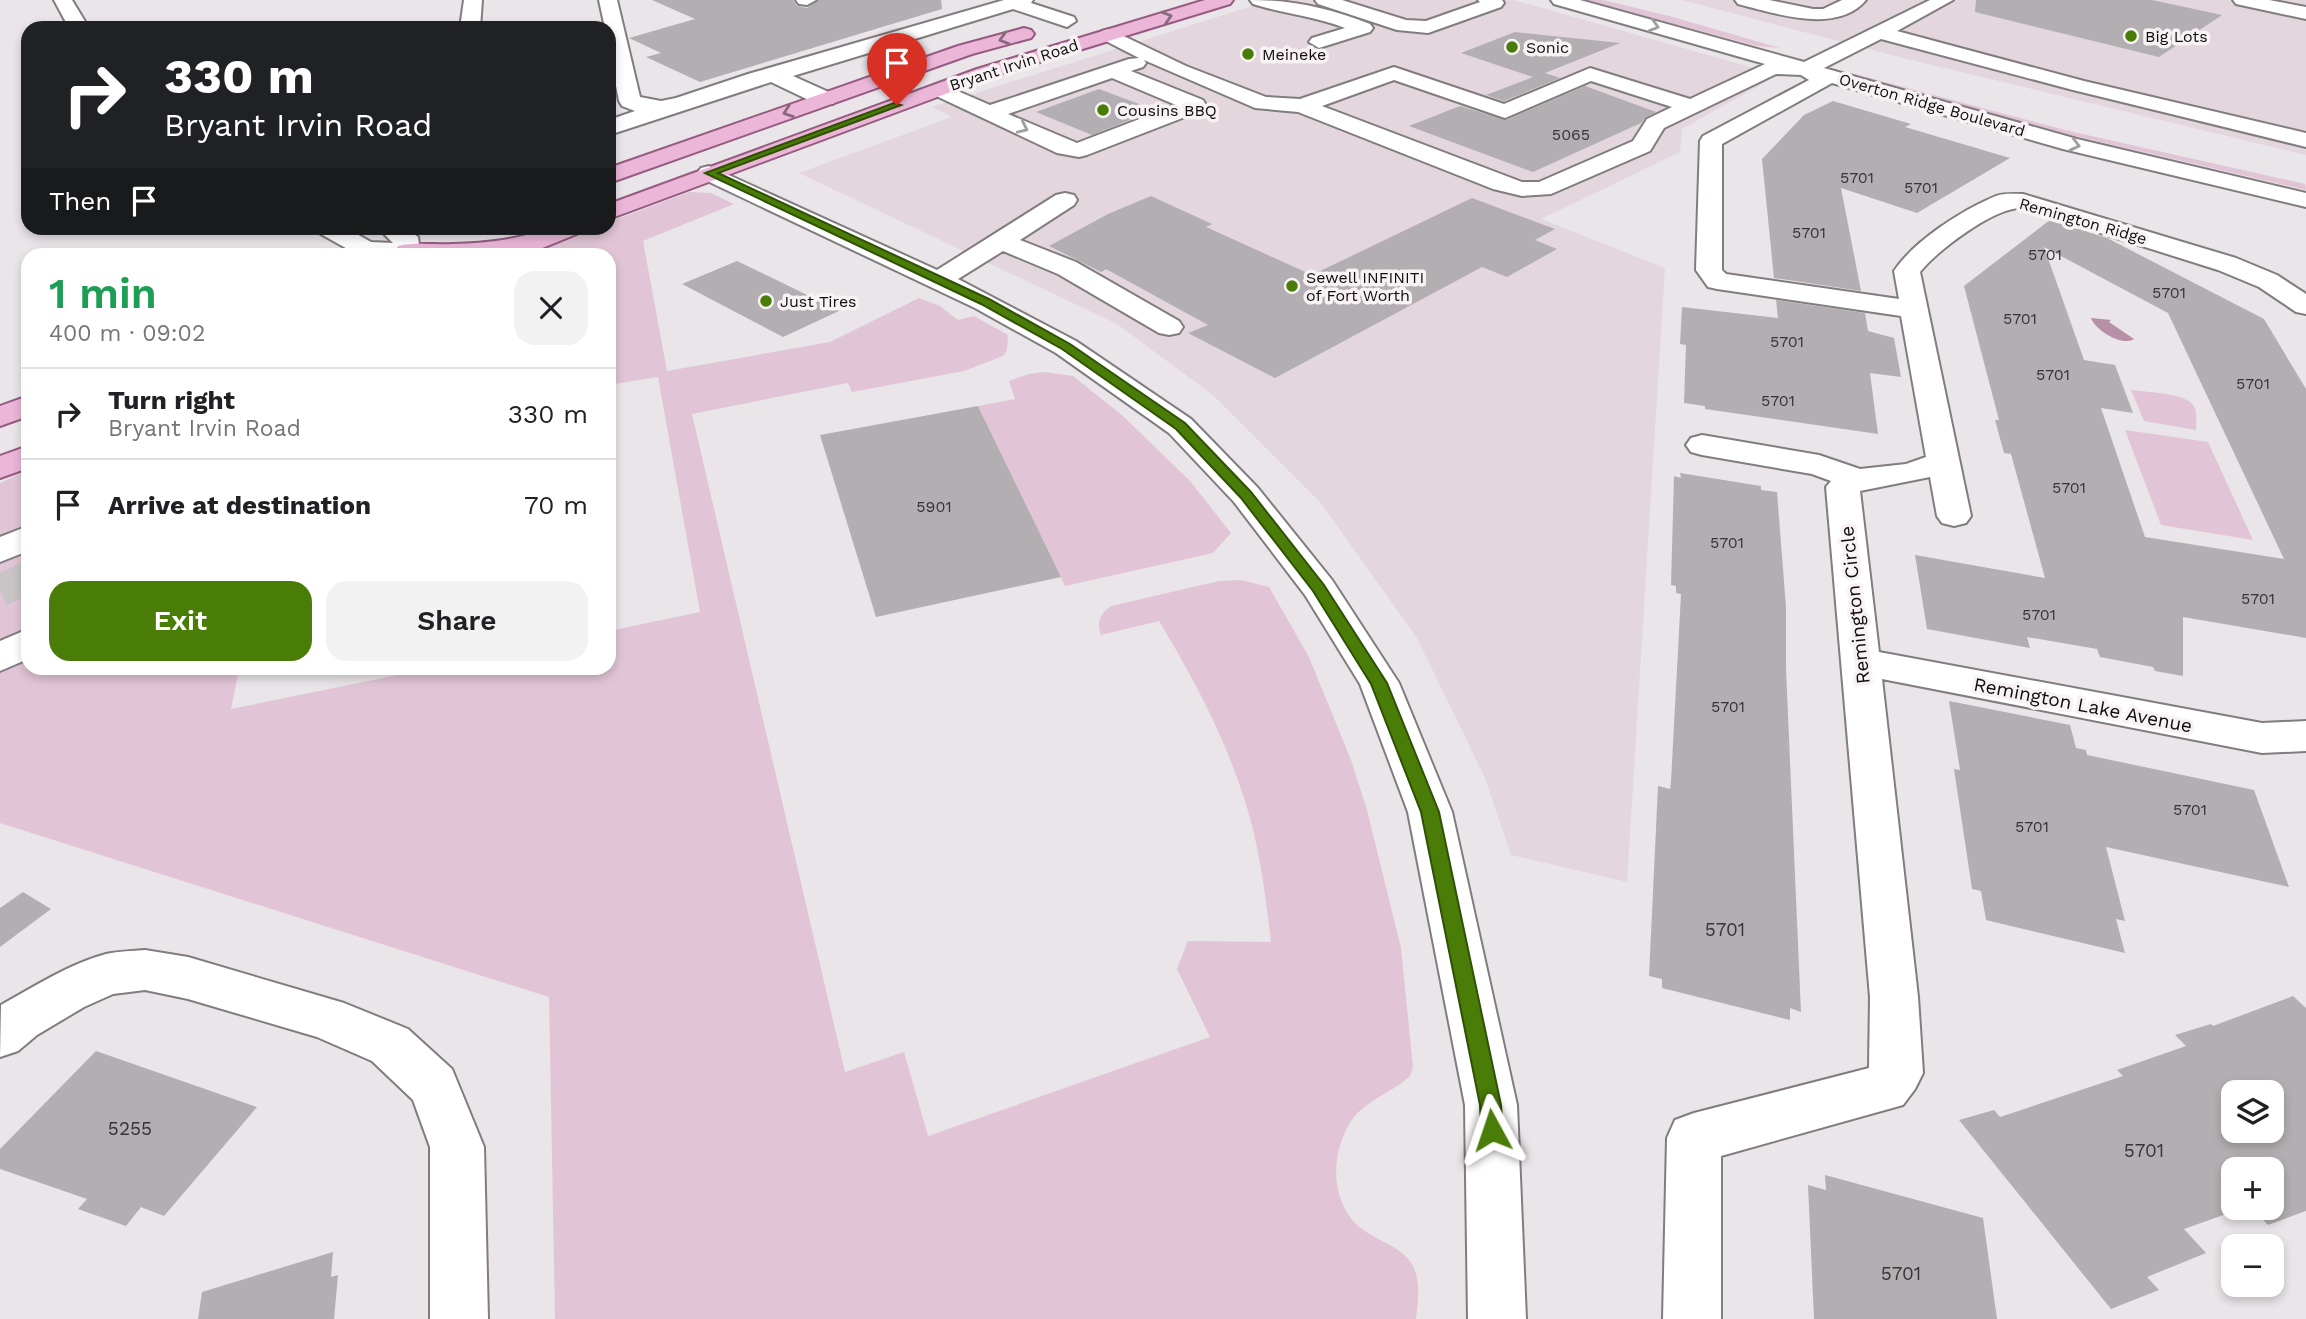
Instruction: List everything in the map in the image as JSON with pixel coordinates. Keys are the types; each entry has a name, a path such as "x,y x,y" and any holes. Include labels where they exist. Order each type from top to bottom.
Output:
{"main road":[{"name":"Bryant Irvin Road","path":"616,209 984,73 1224,0"},
{"name":"Bryant Irvin Road","path":"616,174 965,50 1074,19"},
{"path":"1074,19 1109,35"},
{"path":"616,177 709,173 713,158 743,128"},
{"path":"420,248 454,235"},
{"path":"518,248 552,235"},
{"path":"503,248 523,246"},
{"path":"0,416 21,408"},
{"path":"0,468 21,459"}],"street":[{"path":"63,0 75,21"},
{"path":"470,21 472,0"},
{"path":"609,0 611,21"},
{"path":"1290,10 1324,0 1404,26 1428,27 1495,3 1487,0"},
{"name":"Overton Ridge Boulevard","path":"1560,0 1805,58 2071,144 2306,200"},
{"path":"1744,0 1813,15 1827,14 1857,0"},
{"path":"1109,35 1180,70 1263,103 1302,106 1522,190 1543,189 1642,146 1656,124 1691,106 1773,68 1830,54 1944,0"},
{"path":"2242,0 2271,14 2306,13"},
{"path":"616,125 666,107 1019,1 1074,19"},
{"path":"1262,9 1317,11 1363,28 1319,42"},
{"path":"1878,32 2080,86 2306,140"},
{"name":"Overton Ridge Boulevard","path":"1830,54 1868,65"},
{"path":"989,113 1154,57"},
{"path":"616,58 630,101 639,107 666,107"},
{"path":"1805,58 1823,81 1711,141 1709,270 1717,281 1729,284 1913,309 1954,516"},
{"path":"1302,106 1394,73 1505,112 1613,63"},
{"path":"939,90 1065,148 1079,150 1195,105 1113,71"},
{"path":"1590,74 1691,106"},
{"path":"772,76 825,99"},
{"path":"709,173 985,302 1066,347 1180,426 1246,495 1311,579 1379,683 1430,812 1491,1105 1497,1319"},
{"path":"939,280 1065,200"},
{"name":"Remington Ridge","path":"1913,309 1907,271 1922,253 2005,201 2023,201 2058,210 2227,264 2267,281 2306,306"},
{"path":"340,235 363,248"},
{"path":"1001,241 1067,268 1168,327"},
{"path":"2227,264 2306,279"},
{"path":"1702,445 1819,465 1857,479 1910,473 1943,463"},
{"name":"Remington Circle","path":"1692,1319 1694,1138 1885,1088 1897,1073 1894,998 1843,487 1857,479"},
{"path":"0,551 21,540"},
{"path":"0,658 21,646"},
{"name":"Remington Lake Avenue","path":"1860,662 2262,738 2306,736"},
{"path":"0,1035 19,1020 67,992 108,974 145,970 188,978 326,1018 390,1045 434,1087 457,1147 459,1319"}],"shaded area":[{"path":"1271,0 1514,0 1778,75 1682,129 1680,152 1541,219 1665,268 1627,882 1511,855 1485,778 1417,638 1320,502 1213,395 1117,324 799,173 952,117 932,107"},
{"path":"1585,0 1603,0 1669,16 1780,48 1757,46"},
{"path":"1682,0 2306,0 2306,155 1903,58"},
{"path":"1847,74 2065,130 2305,184 2306,190 2006,120"},
{"path":"689,192 711,193 734,204 643,241 667,371 830,342 919,298 940,306 958,320 974,316 1008,335 1007,350 1003,356 964,371 852,392 848,383 692,414 845,1072 904,1052 928,1136 1210,1037 1177,969 1188,941 1271,942 1261,867 1249,813 1216,727 1159,621 1101,635 1099,622 1111,606 1219,581 1241,580 1269,587 1309,657 1351,760 1367,810 1401,948 1413,1067 1410,1076 1354,1117 1340,1144 1336,1175 1343,1205 1351,1218 1369,1234 1397,1249 1413,1266 1418,1285 1416,1319 555,1319 549,997 0,823 0,483 21,473 21,675 238,675 231,709 398,675 616,675 616,630 700,612 658,377 616,384 616,248 544,248 578,235 616,235 616,219"},
{"path":"2091,318 2111,320 2109,322 2134,339 2116,339 2098,327"},
{"path":"1044,372 1073,376 1123,416 1190,481 1231,533 1213,553 1065,586 978,406 1015,399 1009,381"},
{"path":"2131,390 2172,395 2186,400 2195,408 2196,430 2144,421"},
{"path":"2125,430 2208,442 2253,540 2161,525"}],"building":[{"path":"652,0 793,0 797,6 807,8 818,0 941,0 942,9 700,82 646,57 661,53 629,38 695,19"},
{"name":"Big Lots","path":"1976,0 2152,0 2222,15 2159,57 1975,12"},
{"path":"1515,32 1620,43 1545,73 1560,78 1504,101 1486,95 1533,77 1461,53"},
{"path":"1585,86 1656,112 1641,123 1533,172 1409,126 1460,106 1506,120"},
{"path":"1099,89 1155,110 1092,135 1036,112"},
{"path":"1833,101 1911,124 1905,127 2010,158 1917,213 1841,188 1861,291 1774,278 1762,159 1804,115"},
{"name":"Sewell INFINITI of Fort Worth","path":"1151,196 1212,224 1206,227 1312,275 1472,198 1555,229 1535,240 1557,249 1507,277 1482,267 1275,378 1188,333 1208,325 1106,269 1101,272 1049,246 1108,214"},
{"path":"2050,220 2107,238 2264,319 2306,389 2306,638 2183,617 2183,676 2100,657 2097,649 2027,637 2030,648 1927,629 1915,555 2045,578 2011,454 2004,453 1995,420 1999,420 1964,286","holes":["2044,247 2168,313 2284,559 2145,537 2101,408 2133,413 2115,365 2084,360"]},
{"name":"Just Tires","path":"737,261 839,311 783,337 682,284"},
{"path":"1776,300 1865,313 1868,331 1894,338 1901,377 1870,373 1878,434 1705,409 1705,406 1684,403 1686,345 1680,344 1682,307 1778,318"},
{"path":"978,406 1061,577 876,617 820,435"},
{"path":"1680,473 1761,486 1761,490 1777,492 1786,607 1786,669 1801,1012 1790,1008 1790,1020 1662,988 1662,979 1649,976 1658,786 1670,789 1671,781 1681,594 1676,593 1676,586 1671,585 1674,476 1681,478"},
{"path":"1949,701 2070,725 2076,748 2086,750 2087,755 2254,790 2289,887 2106,847 2125,921 2116,919 2125,953 1986,920 1981,891 1972,889 1954,769 1960,770"},
{"path":"23,892 51,909 0,947 0,908"},
{"path":"2293,996 2306,1008 2306,1211 2284,1219 2284,1157 2221,1157 2221,1216 2184,1229 2206,1253 2147,1277 2159,1290 2111,1309 1959,1120 1994,1110 2000,1117 2123,1076 2117,1070 2186,1046 2175,1035 2211,1024 2213,1026"},
{"path":"96,1051 257,1107 164,1216 141,1207 126,1226 78,1209 87,1199 0,1169 0,1149"},
{"path":"1825,1175 1983,1218 1997,1319 1814,1319 1808,1185 1826,1190"},
{"path":"2263,1220 2282,1220 2268,1225"},
{"path":"333,1252 331,1277 338,1275 334,1319 198,1319 202,1292"}],"tunnel":[{"path":"0,591 21,580"}],"place":[{"name":"Big Lots","path":"2131,36"},
{"name":"Sonic","path":"1512,47"},
{"name":"Meineke","path":"1248,54"},
{"name":"Cousins BBQ","path":"1103,110"},
{"name":"Sewell INFINITI of Fort Worth","path":"1292,286"},
{"name":"Just Tires","path":"766,301"}],"route":[{"path":"897,105 709,173 985,302 1066,347 1180,426 1246,495 1319,588 1379,683 1430,812 1491,1105 1492,1130"}]}
